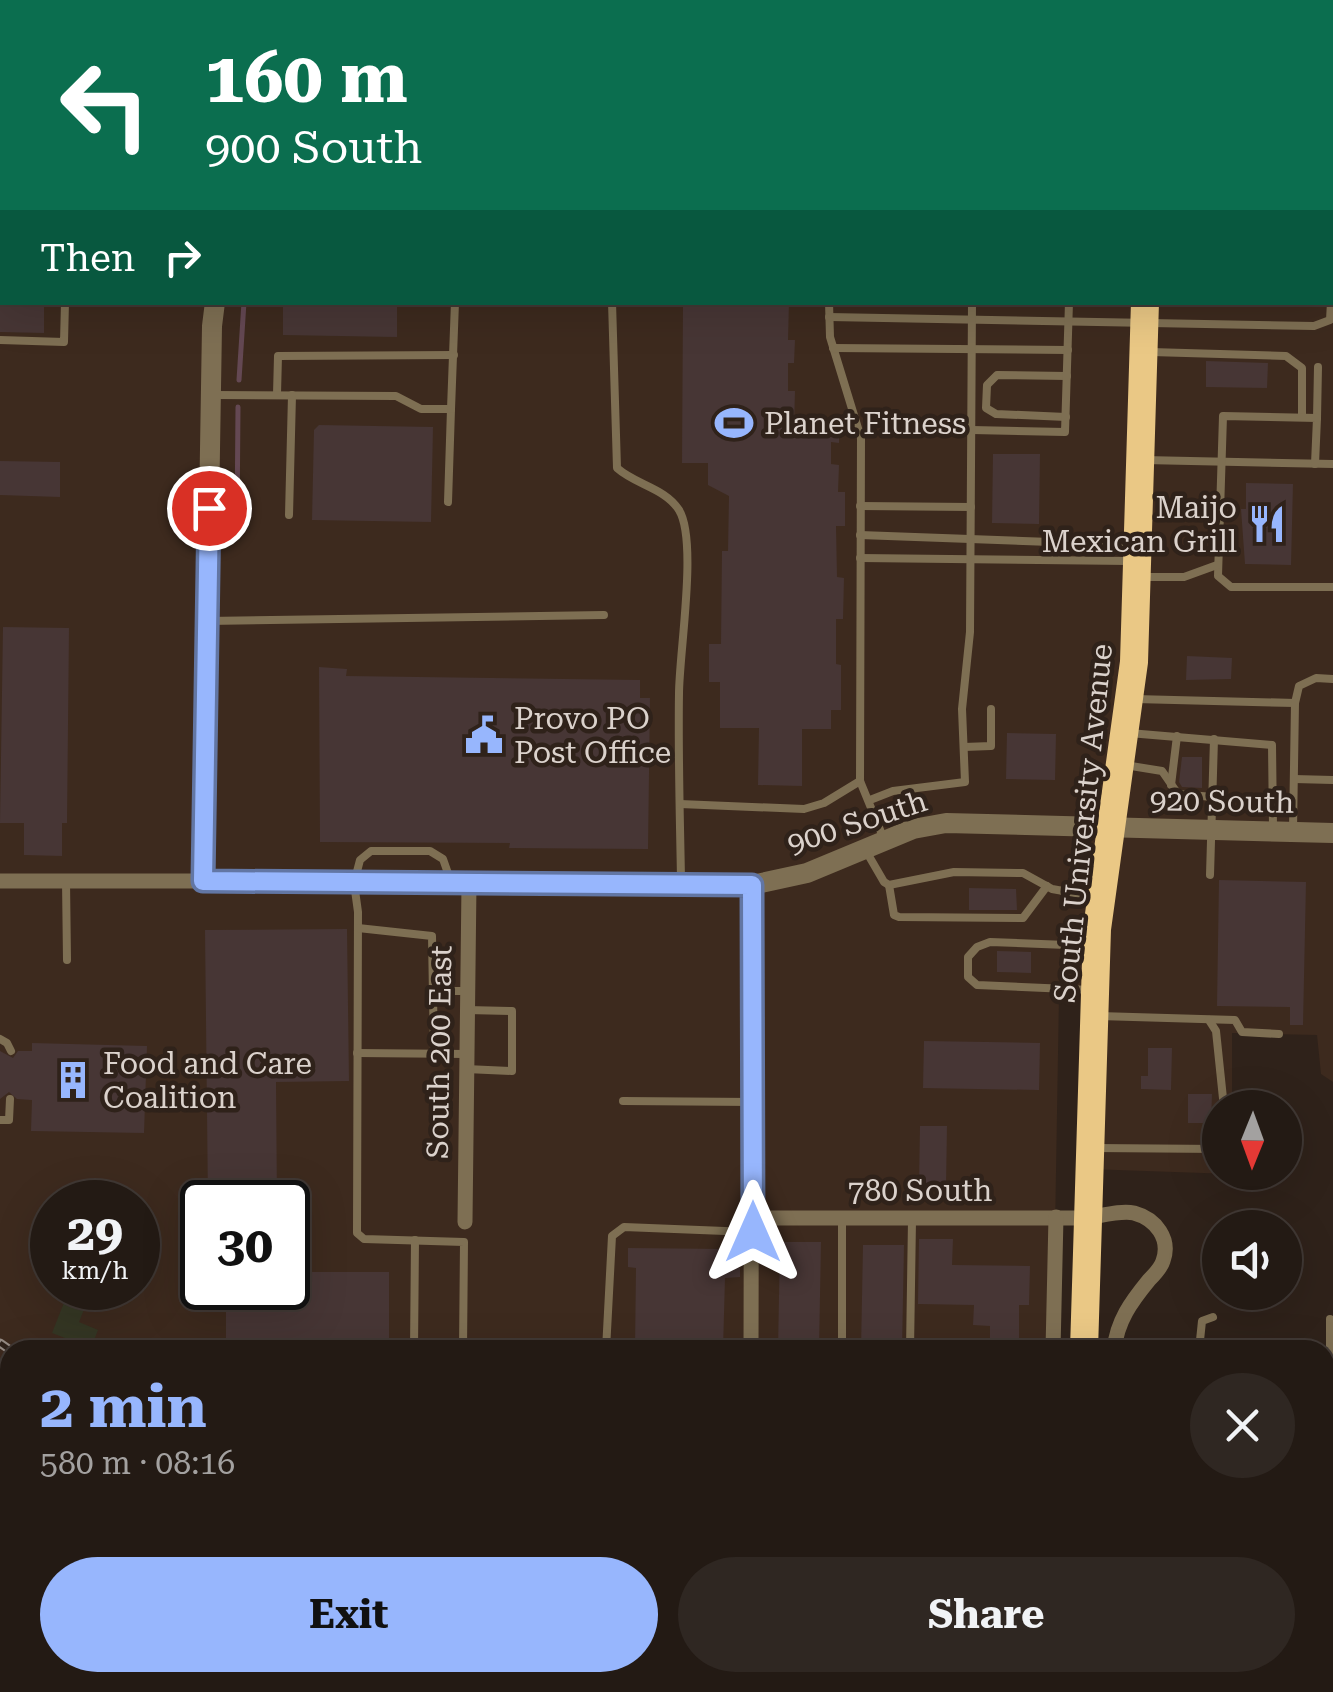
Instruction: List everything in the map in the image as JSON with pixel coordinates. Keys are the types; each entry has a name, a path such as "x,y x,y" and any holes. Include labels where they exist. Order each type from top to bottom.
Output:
{"highway":[{"name":"South University Avenue","path":"1084,1340 1097,946 1130,699 1139,561 1145,312"}],"street":[{"path":"0,881 203,881 215,305"},
{"name":"900 South","path":"203,881 752,885 807,873 913,829 946,823 1110,829"},
{"name":"920 South","path":"1110,829 1333,833"},
{"name":"South 200 East","path":"460,884 468,992 464,1222"},
{"path":"751,1340 752,885"},
{"name":"780 South","path":"753,1225 842,1218 1087,1218 1132,1212 1152,1221 1162,1233 1165,1251 1163,1264 1120,1321 1116,1340"},
{"path":"1053,1340 1056,1216"}],"lane":[{"path":"0,340 64,342 64,305"},
{"path":"448,502 455,305"},
{"path":"612,305 616,468 631,480 668,495 682,514 687,545 678,690 681,884"},
{"path":"829,305 833,348 860,438 860,781 870,800 884,882 889,885 954,872 1024,872 1047,886 1101,898"},
{"path":"870,800 893,791 965,782 962,709 970,632 972,305"},
{"path":"972,430 1066,432 1068,305"},
{"path":"829,317 1069,320 1145,312 1314,326 1331,320"},
{"path":"833,348 1068,350"},
{"path":"1143,352 1286,356 1296,360 1302,368 1302,417"},
{"path":"277,394 278,356 454,355"},
{"path":"1315,464 1318,367"},
{"path":"1066,417 996,414 986,408 987,385 997,375 1068,376"},
{"path":"211,394 396,396 421,409 451,408"},
{"path":"289,515 292,394"},
{"path":"1317,418 1223,416 1216,566 1218,576 1231,587 1333,588"},
{"path":"1140,460 1333,464"},
{"path":"860,506 972,507"},
{"path":"860,535 1062,542 1184,577 1216,566"},
{"path":"1062,542 1062,559"},
{"path":"860,558 1139,561"},
{"path":"207,621 604,614"},
{"path":"1283,832 1294,784 1300,686 1304,681 1333,678"},
{"path":"1130,699 1296,703"},
{"path":"964,748 991,746 991,709"},
{"path":"1124,733 1272,745 1283,832"},
{"path":"1172,784 1177,736"},
{"path":"1210,874 1214,739"},
{"path":"1120,764 1162,772 1183,796 1213,797"},
{"path":"1294,784 1333,780"},
{"path":"680,804 804,809 824,803 860,781"},
{"path":"460,884 443,859 430,852 371,851 360,860 354,882 358,928 356,1233 364,1239 464,1242"},
{"path":"66,881 67,960"},
{"path":"889,885 894,915 899,917 988,918 1023,918 1047,886"},
{"path":"358,928 432,936 434,1054"},
{"path":"1097,946 990,942 968,956 968,977 977,986 1209,1020 1236,1020 1242,1032 1279,1034"},
{"path":"434,991 468,992"},
{"path":"357,1053 434,1054 512,1070 512,1011 467,1010"},
{"path":"1209,1020 1216,1031 1222,1090"},
{"path":"0,1039 11,1051"},
{"path":"0,1120 10,1120 10,1099"},
{"path":"624,1101 753,1102"},
{"path":"1089,1148 1202,1149"},
{"path":"842,1218 842,1340"},
{"path":"910,1340 912,1218"},
{"path":"462,1340 464,1222"},
{"path":"607,1340 612,1236 624,1227 753,1225"},
{"path":"414,1340 415,1240"},
{"path":"1200,1340 1202,1321 1213,1317"},
{"path":"1330,1320 1330,1340"}],"shaded area":[{"path":"0,305 1333,305 1333,1082 1321,1074 1317,1035 1232,1033 1232,1090 1202,1090 1202,1173 1088,1169 1091,995 1059,995 1053,1340 0,1340"}],"green space":[{"path":"61,1310 84,1310 79,1322 98,1330 94,1340 70,1340 52,1333"}],"building":[{"path":"0,305 44,305 44,333 0,332"},
{"path":"283,305 397,305 397,337 283,335"},
{"path":"683,305 789,305 788,340 795,340 794,363 788,363 788,391 795,391 794,426 817,426 816,419 839,419 839,443 831,442 831,464 839,465 838,492 845,492 845,526 836,526 837,577 844,578 843,619 836,619 841,710 831,710 831,729 802,729 802,786 758,785 759,728 720,728 720,682 709,682 709,644 721,644 722,551 728,551 729,496 708,485 708,463 682,463"},
{"path":"1206,361 1268,363 1267,388 1206,387"},
{"path":"319,425 433,427 431,522 312,520 314,430"},
{"path":"993,454 1040,454 1039,524 992,523"},
{"path":"0,461 60,462 60,497 0,495"},
{"name":"Maijo Mexican Grill","path":"1246,483 1293,484 1291,565 1245,564 1241,509 1246,509"},
{"path":"3,627 69,628 67,823 62,823 62,856 24,855 24,823 0,823"},
{"path":"1187,656 1232,658 1231,679 1186,680"},
{"name":"Provo PO Post Office","path":"319,667 347,669 346,676 640,680 640,698 650,698 648,849 509,848 510,843 320,842"},
{"path":"1007,733 1056,734 1055,780 1006,779"},
{"path":"1182,757 1202,757 1202,788 1182,787"},
{"path":"1219,880 1306,882 1303,1025 1290,1025 1290,1007 1217,1006"},
{"path":"969,888 1016,889 1017,910 969,910"},
{"path":"347,929 349,1081 276,1082 277,1180 208,1180 205,930"},
{"path":"997,951 1031,952 1031,973 997,972"},
{"path":"924,1041 1040,1043 1039,1090 923,1088"},
{"name":"Food and Care Coalition","path":"32,1043 147,1046 144,1133 31,1131 32,1100 17,1099 9,1092 0,1099 0,1051 13,1058 18,1051 32,1051"},
{"path":"1148,1048 1172,1048 1171,1090 1141,1089 1141,1076 1148,1076"},
{"path":"1188,1094 1202,1094 1202,1123 1188,1123"},
{"path":"920,1126 947,1126 946,1186 919,1185"},
{"path":"919,1239 953,1239 952,1265 1030,1266 1029,1305 1019,1305 1019,1340 990,1340 990,1326 973,1325 974,1305 918,1304"},
{"path":"780,1242 821,1242 819,1340 778,1340"},
{"path":"863,1245 904,1245 902,1340 861,1340"},
{"path":"628,1248 725,1249 725,1267 740,1268 740,1277 725,1278 723,1340 635,1340 636,1268 628,1267"},
{"path":"310,1272 389,1272 389,1340 226,1340 226,1310 310,1310"}],"waterway":[{"path":"239,380 244,305"},
{"path":"237,525 238,407"}],"place":[{"name":"Planet Fitness","path":"734,423"},
{"name":"Maijo Mexican Grill","path":"1267,524"},
{"name":"Provo PO Post Office","path":"484,735"},
{"name":"Food and Care Coalition","path":"73,1080"}],"route":[{"path":"209,508 203,881 752,885 753,1232"}]}
